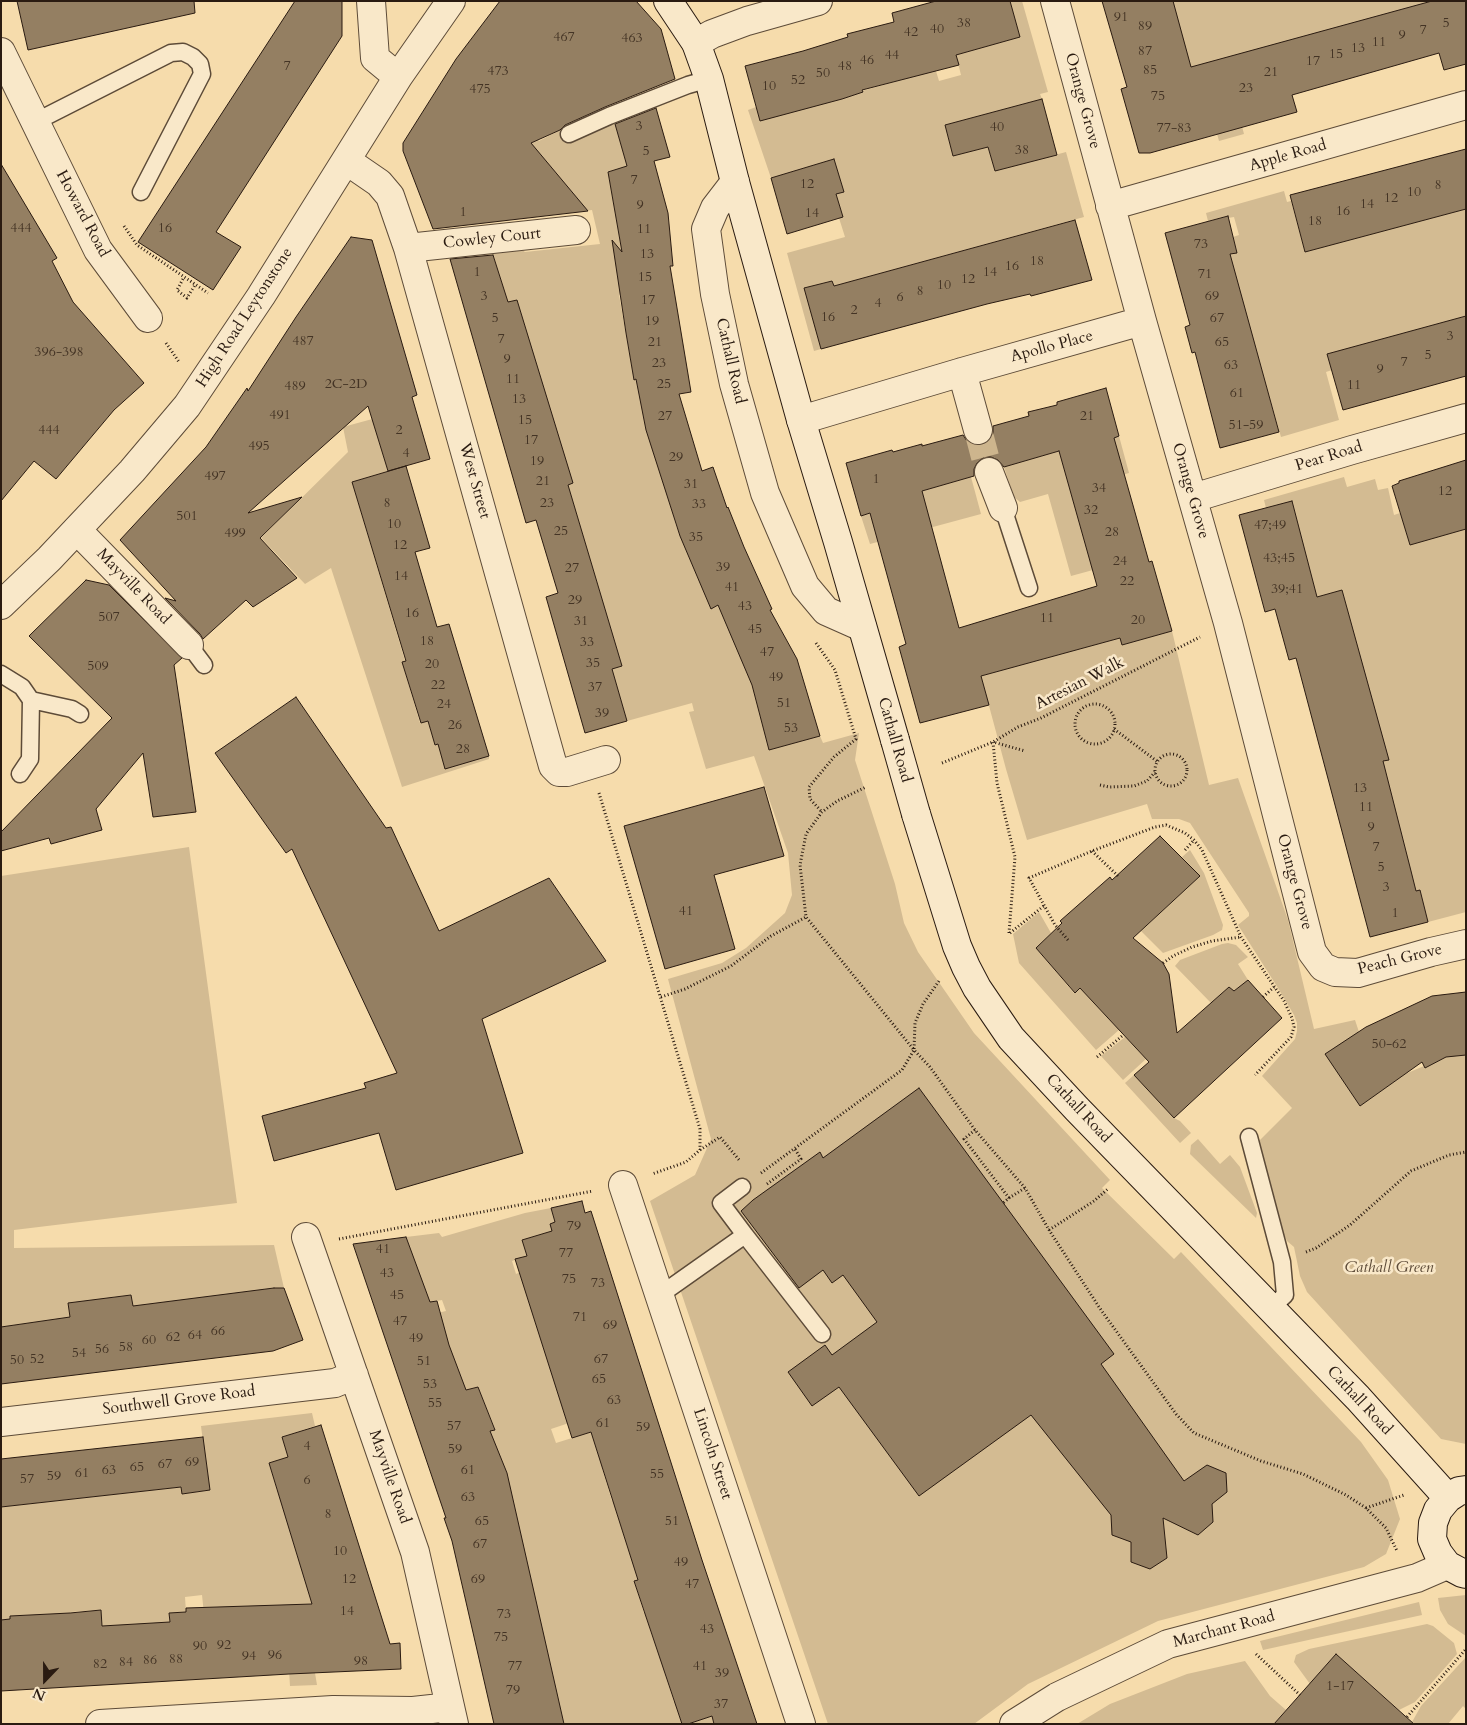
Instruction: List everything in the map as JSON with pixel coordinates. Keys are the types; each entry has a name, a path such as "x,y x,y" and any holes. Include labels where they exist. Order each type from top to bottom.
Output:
{"street":[{"path":"371,1 375,58 398,77"},
{"name":"High Road Leytonstone","path":"1,605 77,530 132,471 187,406 262,296 398,77 451,1"},
{"name":"Cathall Road","path":"668,1 696,43 709,79 735,182 801,420 916,814 957,946 966,968 977,988 1011,1038 1077,1109 1364,1405 1457,1494 1438,1510 1433,1523 1432,1538 1438,1553 1456,1569"},
{"path":"696,43 712,34 747,21 818,1"},
{"name":"Orange Grove","path":"1055,1 1110,206 1228,623 1312,952 1324,966 1335,972"},
{"name":"Howard Road","path":"1,52 98,250 148,318"},
{"name":"Apple Road","path":"1110,206 1466,105"},
{"name":"West Street","path":"347,160 379,183 390,196 408,248 553,766 559,772 567,772 598,762"},
{"name":"Cathall Road","path":"735,182 715,208 706,229 715,294 734,384 765,493 805,586 826,611 862,628"},
{"name":"Cowley Court","path":"408,248 576,230"},
{"name":"Apollo Place","path":"801,420 1142,321"},
{"path":"962,372 978,430"},
{"name":"Pear Road","path":"1193,498 1466,418"},
{"path":"988,472 1003,508"},
{"name":"Mayville Road","path":"77,530 197,655"},
{"name":"Peach Grove","path":"1335,972 1358,973 1466,944"},
{"name":"Lincoln Street","path":"623,1185 800,1724"},
{"name":"Mayville Road","path":"307,1241 415,1552 452,1715"},
{"name":"Southwell Grove Road","path":"1,1422 335,1383 354,1375"},
{"name":"Marchant Road","path":"1014,1724 1057,1697 1168,1644 1456,1569"},
{"path":"100,1724 333,1710 413,1711 452,1715"}],"lane":[{"path":"35,122 171,53 183,52 193,57 200,64 202,74 141,192"},
{"path":"569,134 609,116 688,85 709,79"},
{"path":"1003,508 1029,588"},
{"path":"1,674 22,687 31,700 30,759 20,774"},
{"path":"31,700 72,709 80,714"},
{"path":"1249,1138 1282,1262 1285,1295 1270,1309"},
{"path":"742,1187 721,1203 822,1334"},
{"path":"660,1295 746,1235"}],"path":[{"path":"122,223 136,245 208,293"},
{"path":"183,279 176,290 187,298 195,285"},
{"path":"148,318 186,371 202,385"},
{"name":"Artesian Walk","path":"942,763 993,742 1018,727 1041,718 1228,623"},
{"path":"816,643 835,670 856,739 834,757 809,787 810,799 822,812"},
{"path":"1081,697 1086,706"},
{"path":"1099,704 1110,710 1115,723 1114,729 1106,740 1100,743 1093,744 1081,739 1075,727 1077,714 1086,706 1099,704"},
{"path":"1114,729 1158,762"},
{"path":"1025,751 993,742 997,783 1015,857 1009,933 1045,905"},
{"path":"1100,785 1109,787 1134,786 1147,781 1156,772 1158,762 1165,755 1174,754 1186,763 1187,774 1180,783 1170,785 1160,780 1156,772"},
{"path":"598,762 661,998 700,1129 700,1150"},
{"path":"866,787 837,800 822,812 806,834 800,865 806,917 914,1050 930,1067 975,1130 1025,1188 1049,1230 1102,1310 1176,1414 1194,1432 1261,1461 1303,1474 1346,1495 1366,1508 1386,1528 1397,1552"},
{"path":"1068,940 1055,925 1029,878 1092,850 1155,827 1166,825 1185,833 1202,850 1241,938 1288,1009 1294,1027 1291,1038 1255,1075"},
{"path":"1184,850 1194,840"},
{"path":"1092,850 1119,877"},
{"path":"661,998 685,989 731,966 771,936 806,917"},
{"path":"1163,963 1199,945 1212,941 1241,938"},
{"path":"760,1174 902,1070 914,1050 915,1023 923,1004 940,980"},
{"path":"1263,997 1274,987"},
{"path":"1096,1057 1122,1036"},
{"path":"975,1130 964,1139 1009,1198"},
{"path":"307,1241 623,1185 686,1162 720,1137 742,1165"},
{"path":"765,1186 802,1159 795,1149"},
{"path":"1282,1262 1316,1248 1350,1225 1411,1171 1449,1155 1466,1152"},
{"path":"1049,1230 1094,1201 1112,1186"},
{"path":"1003,1203 1025,1188"},
{"path":"1366,1508 1404,1495"},
{"path":"1250,1623 1256,1654 1300,1695"},
{"path":"1407,1717 1466,1649"}],"green space":[{"path":"1010,1 1022,1 1048,92 1040,94 1042,99 945,125 953,156 988,147 995,171 1066,152 1084,217 834,286 831,281 805,288 821,349 814,351 787,253 845,237 839,218 843,217 836,194 844,192 834,159 771,178 748,110 756,107 843,98 911,77 933,61 939,81 961,75 956,55 1020,37"},
{"path":"1158,1 1433,1 1224,59 1244,134 1219,141 1210,108"},
{"path":"516,112 539,141 560,130 568,143 614,121 627,166 608,172 625,269 621,294 619,295 634,379 636,379 676,525 711,608 718,605 752,682 769,750 820,736 823,743 859,733 855,760 895,884 904,923 918,952 974,1033 1110,1180 1102,1188 1174,1259 1181,1252 1361,1442 1388,1480 1400,1519 1386,1554 1364,1567 1158,1621 1028,1684 974,1724 828,1724 650,1201 695,1175 711,1139 668,979 722,963 746,948 785,913 792,895 788,853 754,756 706,769 689,712 694,711 692,703 627,721 612,669 622,666 568,485 572,483 517,300 508,302 493,254 452,266 450,259 516,245 525,252 600,244 592,210 576,212 500,173"},
{"path":"1284,191 1287,202 1291,201 1305,252 1466,209 1466,316 1328,354 1332,370 1326,372 1339,420 1281,437 1229,254 1237,252 1233,237 1239,235 1234,217 1228,218 1227,216 1208,221 1206,213"},
{"path":"409,409 374,425 388,471 352,482 405,661 402,662 420,723 428,721 435,745 438,744 489,756 489,759 402,787 331,568 305,584 261,538 348,452 343,427"},
{"path":"1119,436 1129,473 1070,489 1093,570 1071,576 1048,494 1020,502 1014,497 1004,467"},
{"path":"971,477 981,514 870,544 861,516 907,503 905,496"},
{"path":"1344,477 1347,487 1375,479 1378,490 1388,488 1394,515 1400,513 1410,545 1466,529 1466,912 1428,922 1420,890 1416,891 1385,771 1328,776 1388,760 1342,590 1317,597 1292,502 1266,508 1264,500"},
{"name":"Cathall Green","path":"1172,631 1209,785 1238,778 1288,920 1314,1029 1355,1020 1359,1032 1326,1055 1360,1106 1405,1074 1424,1066 1425,1068 1444,1058 1433,1035 1466,1055 1466,1444 1441,1439 1307,1292 1300,1276 1294,1247 1287,1241 1279,1224 1256,1144 1292,1108 1262,1076 1295,1039 1297,1023 1278,988 1238,925 1249,916 1249,913 1190,823 1179,819 1152,819 1147,804 1027,840 981,676 1120,638 1122,645"},
{"path":"189,847 237,1203 14,1230 14,1248 274,1245 284,1288 264,1289 264,1294 134,1318 131,1295 113,1297 72,1334 56,1319 1,1327 1,876"},
{"path":"1190,850 1204,873 1223,925 1222,930 1163,953 1141,931 1200,876 1182,857"},
{"path":"1039,912 1051,933 1036,948 1074,993 1080,988 1119,1030 1096,1050 1019,963 1013,934"},
{"path":"1228,943 1236,945 1248,957 1238,964 1248,980 1234,991 1229,987 1211,1003 1175,966 1180,960"},
{"path":"1125,1037 1146,1059 1123,1080 1101,1056"},
{"path":"1134,1075 1174,1118 1180,1121 1191,1133 1180,1143 1125,1083"},
{"path":"1198,1139 1220,1164 1230,1155 1240,1167 1257,1213 1256,1218 1190,1154 1191,1145"},
{"path":"551,1208 555,1222 552,1231 522,1240 527,1256 512,1261 516,1274 523,1271 581,1419 551,1429 556,1443 591,1432 599,1457 626,1448 602,1468 612,1501 639,1493 643,1505 617,1513 628,1549 655,1541 662,1572 634,1581 644,1613 673,1603 678,1617 649,1627 660,1658 688,1648 692,1661 664,1671 674,1702 702,1693 704,1700 677,1709 682,1724 564,1724 505,1480 438,1494 436,1490 507,1475 501,1459 481,1433 495,1429 478,1387 461,1391 443,1330 420,1317 446,1311 442,1300 427,1303 406,1237 439,1233 442,1237 525,1213"},
{"path":"312,1413 315,1426 282,1437 288,1457 269,1463 277,1490 297,1484 310,1526 290,1532 297,1555 345,1637 384,1625 389,1644 323,1672 315,1673 317,1685 290,1686 285,1605 204,1614 202,1595 185,1597 186,1612 169,1613 171,1640 103,1644 101,1610 70,1612 72,1646 34,1615 10,1616 11,1629 4,1620 1,1620 1,1507 181,1487 183,1494 209,1490 201,1426"},
{"path":"1466,1595 1466,1636 1448,1624 1440,1610 1438,1598"},
{"path":"1419,1602 1422,1615 1263,1650 1260,1641"},
{"path":"1427,1624 1433,1626 1454,1643 1457,1654 1415,1702 1399,1710 1336,1654 1310,1684 1294,1662 1296,1655 1309,1649"},
{"path":"1466,1657 1466,1709 1463,1706 1448,1724 1415,1724 1412,1722 1421,1706"},
{"path":"1245,1661 1270,1696 1286,1710 1274,1724 1077,1724 1110,1704 1187,1674"},
{"path":"712,1716 714,1724 688,1724"}],"building":[{"path":"17,1 194,1 195,13 28,50"},
{"path":"295,1 342,1 342,36 216,232 241,247 213,290 138,242"},
{"path":"500,1 636,1 661,29 675,79 605,107 531,143 588,211 433,229 403,151 403,143 456,59"},
{"path":"936,1 1010,1 1020,37 956,55 959,65 862,90 863,92 842,99 760,121 745,66 803,51 848,37 847,34 894,22 892,13"},
{"path":"1102,1 1173,1 1191,67 1432,1 1466,1 1466,64 1444,70 1439,53 1292,95 1297,112 1150,153 1139,153 1121,89 1127,87"},
{"path":"1042,99 1057,155 995,171 988,147 953,156 945,125"},
{"path":"656,108 670,157 654,161 668,213 673,266 670,266 691,392 679,394 702,471 713,467 727,508 772,609 770,610 797,659 820,736 769,750 752,685 718,605 711,609 680,536 646,430 636,379 634,380 612,240 622,252 608,172 627,166 615,124"},
{"path":"1466,149 1466,209 1305,252 1290,195"},
{"path":"834,159 844,192 836,194 843,217 787,234 771,178"},
{"path":"1,164 57,258 52,261 73,302 144,383 114,410 56,479 34,461 1,501"},
{"path":"1228,216 1237,253 1230,254 1279,432 1220,448 1195,352 1192,353 1185,327 1190,325 1165,233"},
{"path":"1075,220 1092,280 1031,296 1030,294 987,304 821,349 804,288 832,281 834,286"},
{"path":"351,237 372,240 417,395 412,397 430,459 388,471 368,406 248,513 302,497 260,538 297,578 253,607 246,600 203,639 165,598 176,601 120,540 206,447 247,388 248,391"},
{"path":"493,255 508,302 517,300 573,483 568,485 622,666 612,669 627,721 585,733 546,597 558,593 536,520 526,523 450,259"},
{"path":"1466,316 1466,376 1343,410 1327,354"},
{"path":"1106,388 1119,436 1114,438 1149,562 1152,561 1172,631 1122,645 1120,638 981,676 989,705 920,723 899,647 906,644 870,513 861,516 846,463 892,450 893,452 922,444 922,446 963,435 967,441 974,445 983,445 989,441 993,434 993,426 1029,416 1028,412 1057,405 1057,402","holes":["1059,451 1097,586 959,628 922,491 974,476 974,469 977,463 984,457 998,460 1004,467"]},
{"path":"1466,460 1466,529 1410,545 1392,486 1399,483 1399,481"},
{"path":"406,466 430,548 415,552 437,627 449,624 489,756 445,769 438,744 435,745 428,721 421,723 402,662 406,661 352,482"},
{"path":"1292,501 1317,597 1342,590 1389,760 1383,761 1416,891 1420,890 1428,922 1370,937 1296,658 1289,660 1275,609 1265,612 1239,515"},
{"path":"86,580 109,585 182,658 174,665 196,812 153,817 143,753 96,809 102,830 51,844 49,838 1,851 1,832 112,718 29,636"},
{"path":"296,697 386,828 391,827 439,931 549,878 606,961 482,1019 523,1153 396,1190 379,1133 274,1161 262,1116 366,1088 364,1083 397,1073 292,849 286,853 215,753"},
{"path":"764,787 784,856 714,875 735,949 665,969 624,826"},
{"path":"1160,836 1200,876 1133,938 1163,963 1169,974 1177,1033 1229,987 1234,991 1248,980 1282,1018 1174,1118 1134,1075 1149,1062 1080,988 1075,993 1036,948 1062,923 1060,921 1110,877 1112,880"},
{"path":"1466,992 1466,1055 1446,1057 1425,1068 1422,1062 1360,1106 1325,1054 1366,1027 1432,996"},
{"path":"919,1088 1114,1354 1101,1364 1184,1481 1207,1465 1226,1473 1227,1492 1212,1504 1213,1522 1198,1535 1163,1518 1167,1558 1150,1569 1131,1562 1131,1542 1112,1535 1111,1515 1031,1415 919,1496 839,1387 812,1406 788,1372 825,1345 832,1355 877,1322 843,1275 832,1283 823,1270 799,1288 741,1211 753,1200 820,1152 823,1158"},
{"path":"582,1201 585,1213 591,1211 702,1560 757,1724 714,1724 712,1716 688,1724 682,1724 634,1581 638,1580 591,1432 572,1438 515,1259 527,1256 522,1240 552,1231 550,1224 555,1222 551,1208"},
{"path":"406,1237 430,1302 437,1301 449,1345 466,1390 478,1387 495,1430 490,1431 507,1473 564,1724 494,1724 452,1541 444,1518 446,1518 353,1244"},
{"path":"284,1288 303,1340 273,1351 1,1384 1,1327 70,1317 68,1303 131,1295 133,1306"},
{"path":"321,1425 390,1644 400,1643 401,1669 1,1691 1,1620 10,1619 10,1616 101,1610 102,1626 170,1622 169,1613 186,1612 186,1608 312,1604 269,1463 288,1457 282,1437"},
{"path":"203,1437 210,1490 182,1494 181,1487 1,1507 1,1459"},
{"path":"1336,1654 1414,1724 1274,1724"}],"tunnel":[{"path":"978,430 989,472"}]}
